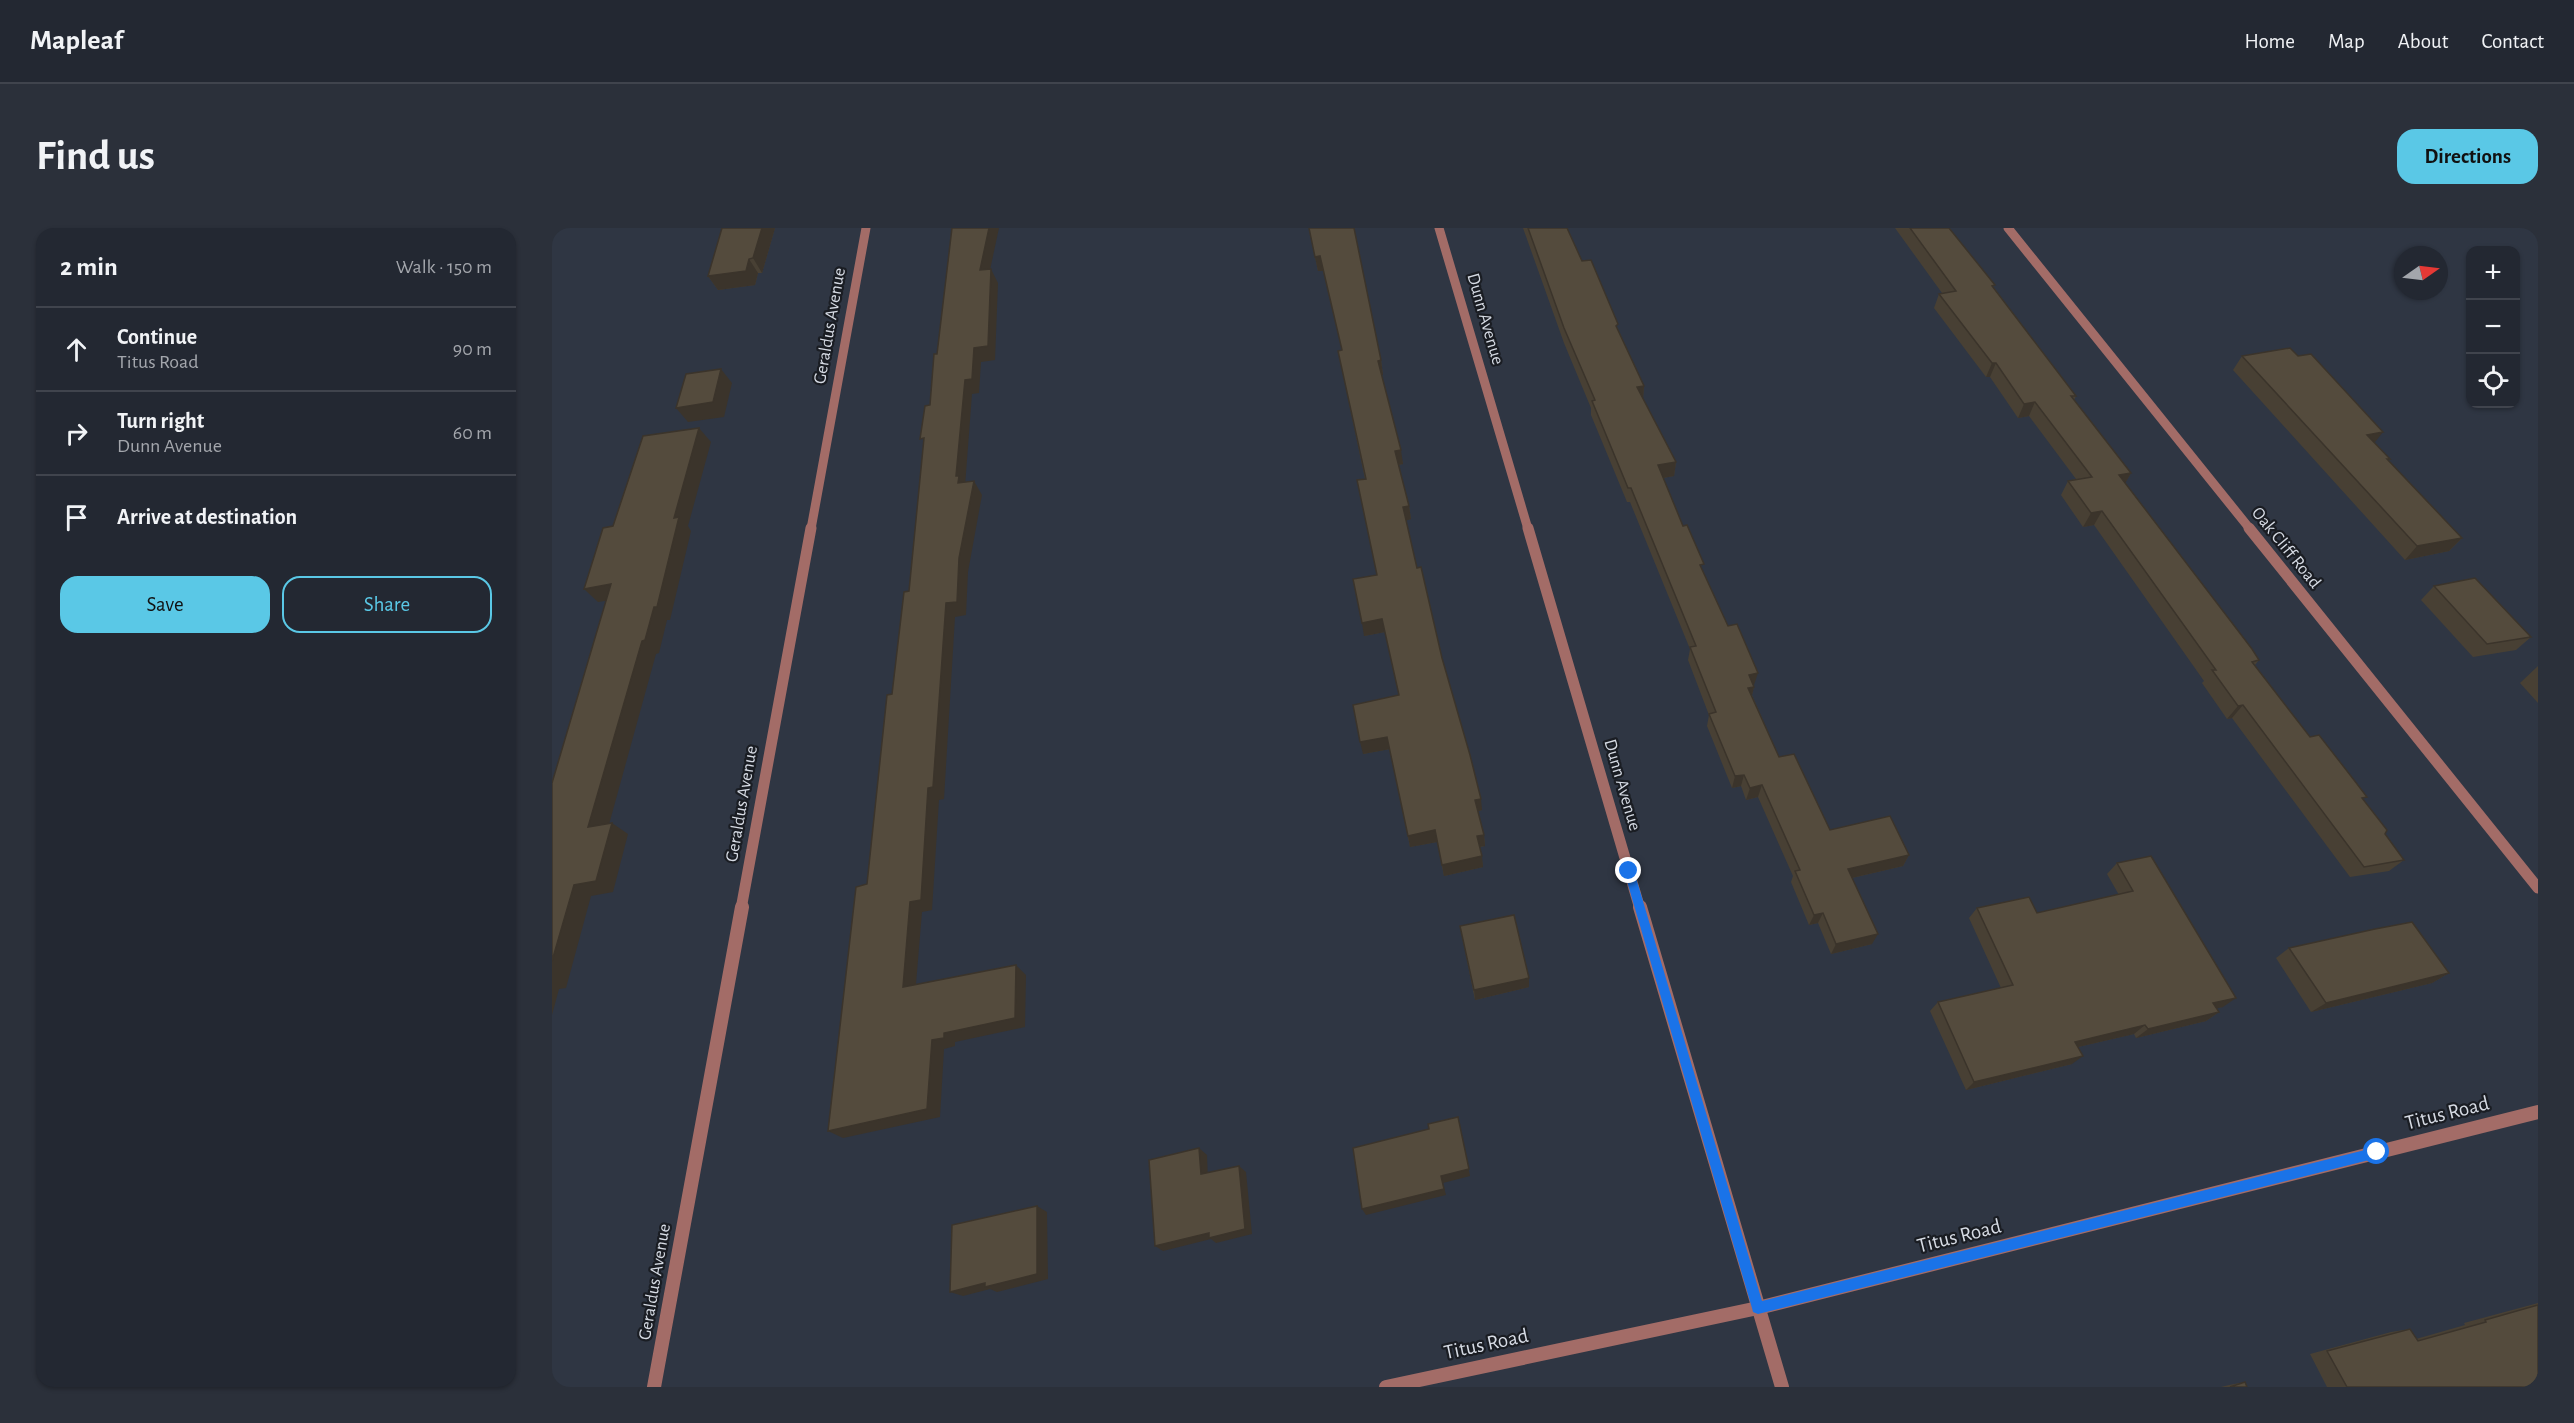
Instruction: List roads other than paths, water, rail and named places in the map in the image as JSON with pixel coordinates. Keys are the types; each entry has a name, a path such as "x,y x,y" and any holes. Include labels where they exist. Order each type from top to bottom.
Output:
{"street":[{"name":"Geraldus Avenue","path":"654,1387 866,228"},
{"name":"Dunn Avenue","path":"1439,228 1782,1387"},
{"name":"Oak Cliff Road","path":"2008,228 2538,888"},
{"name":"Titus Road","path":"1386,1387 1758,1308 2538,1112"}]}
